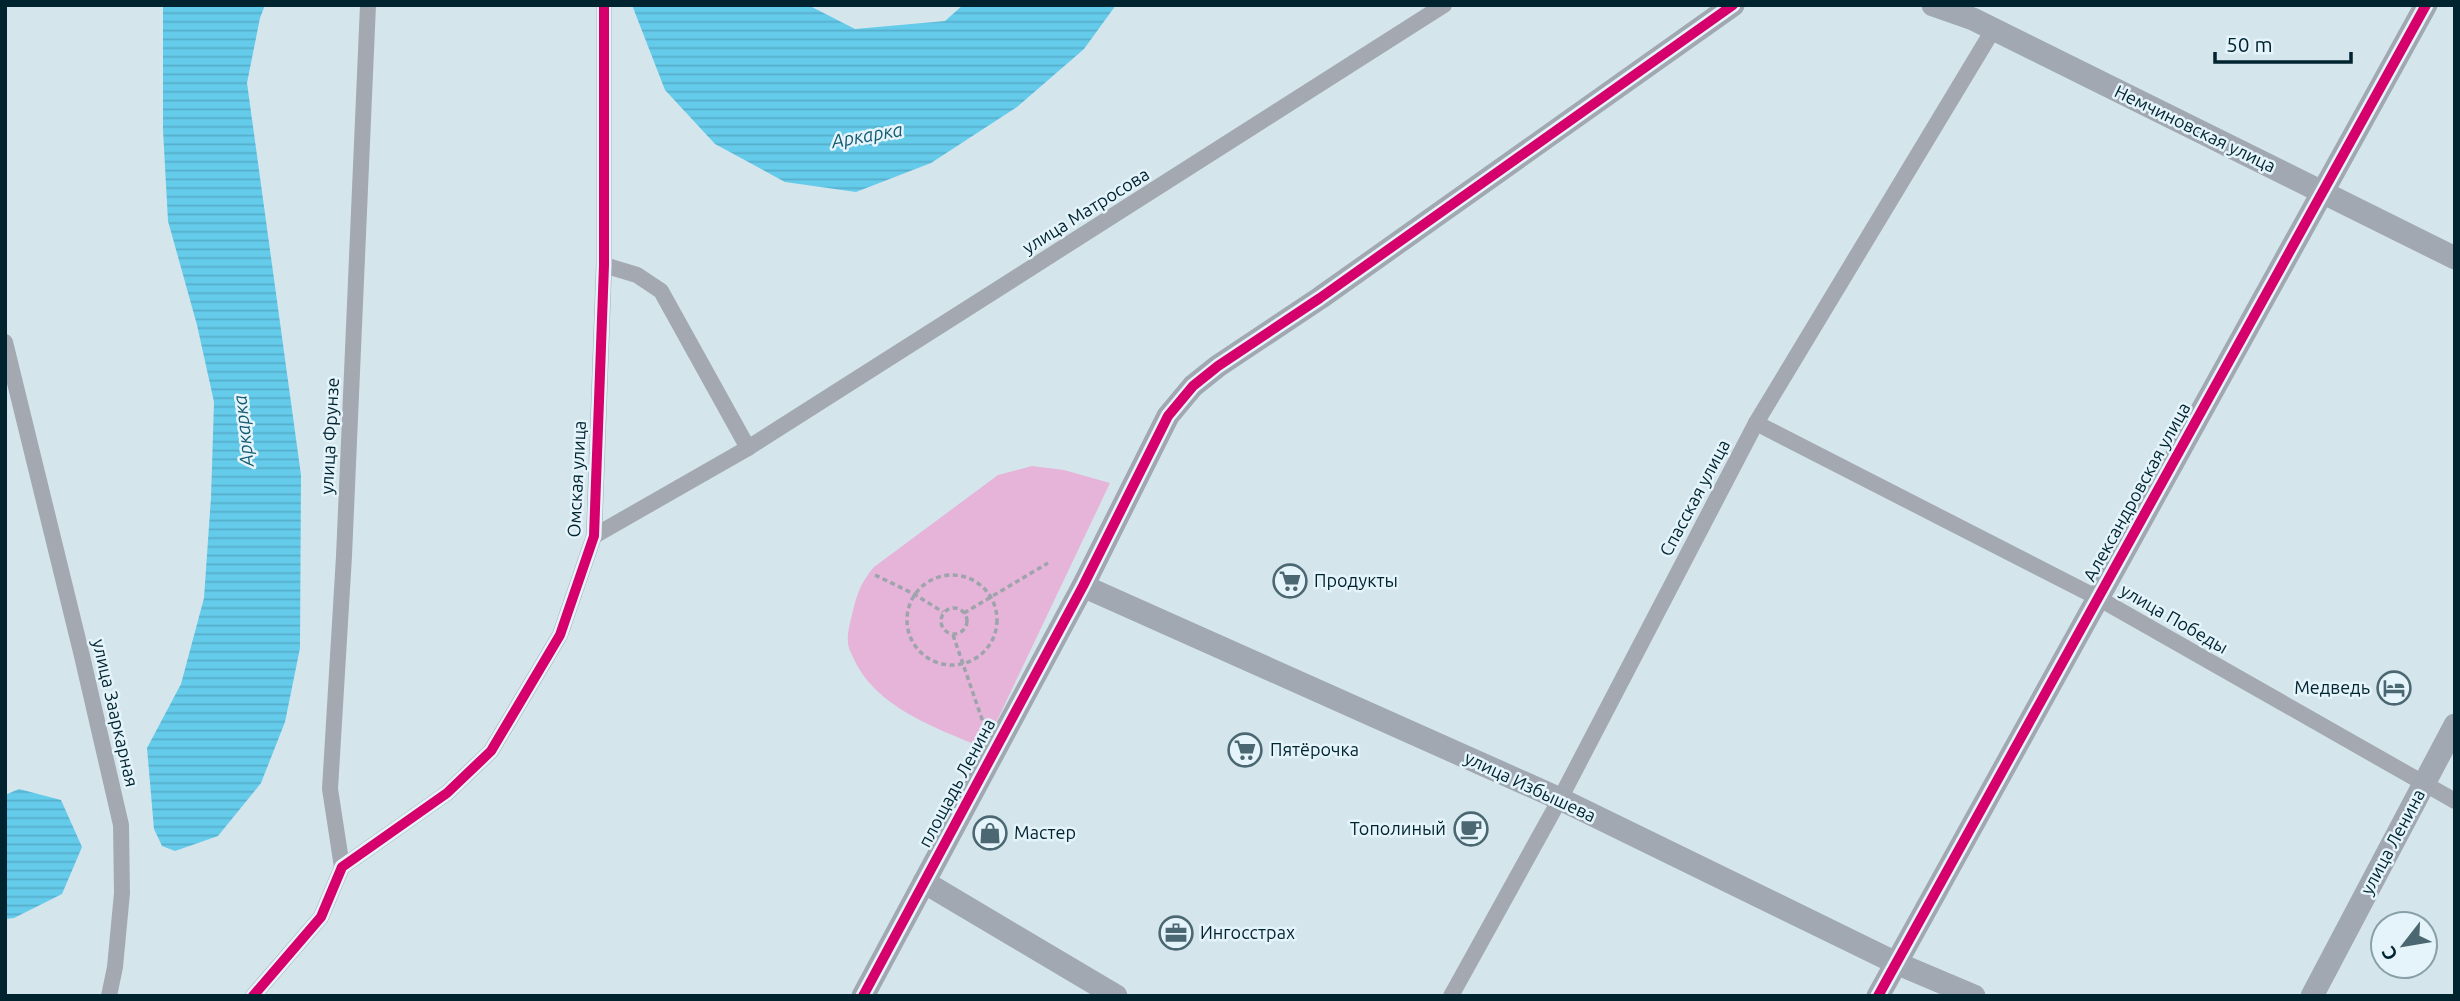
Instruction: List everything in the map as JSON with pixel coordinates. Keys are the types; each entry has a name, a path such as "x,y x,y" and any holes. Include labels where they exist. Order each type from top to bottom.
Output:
{"street":[{"name":"улица Фрунзе","path":"342,867 330,789 345,543 368,5"},
{"name":"Омская улица","path":"342,867 447,793 491,751 560,635 594,537 604,265 604,5"},
{"name":"улица Матросова","path":"748,448 1444,5"},
{"name":"площадь Ленина","path":"863,996 1083,586 1168,416 1193,386 1733,5"},
{"name":"Немчиновская улица","path":"1933,5 1973,19 2455,258"},
{"name":"Александровская улица","path":"1878,996 2426,5"},
{"name":"Спасская улица","path":"1451,996 1560,799 1756,423 1993,30"},
{"path":"604,265 637,275 661,291 748,448"},
{"name":"улица Зааркарная","path":"5,342 121,825 122,893 115,967 109,996"},
{"name":"улица Победы","path":"1756,423 2098,598 2455,801"},
{"name":"Омская улица","path":"594,537 748,448"},
{"name":"улица Избышева","path":"1083,586 1560,799 1896,963 1974,996"},
{"name":"улица Ленина","path":"2312,996 2455,725"},
{"path":"253,996 321,917 342,867"},
{"path":"924,882 1116,996"}],"path":[{"path":"964,613 1048,563"},
{"path":"953,574 974,580 992,597 997,615 994,637 981,654 964,663 950,665 930,659 914,645 906,624 907,613 914,594 932,579 953,574"},
{"path":"874,575 914,594 943,612"},
{"path":"943,612 954,608 964,613 967,625 964,630 953,635"},
{"path":"943,612 943,629 953,635 984,725"}],"shaded area":[{"path":"1032,466 1064,470 1110,483 984,748 909,714 876,690 851,652 848,644 849,628 860,590 874,567 998,475"}],"water":[{"name":"Аркарка","path":"163,5 265,5 247,83 301,475 300,648 285,722 261,783 218,836 175,851 162,846 154,829 147,748 181,684 204,598 214,402 197,325 168,221 163,130"},
{"name":"Аркарка","path":"632,5 808,5 855,29 945,21 963,5 1116,5 1084,49 1017,107 931,163 856,192 785,182 715,144 665,90"},
{"path":"19,789 61,800 82,847 62,894 14,918 5,919 5,795"}],"cycle path":[{"path":"253,996 321,917 342,867 447,793 491,751 560,635 594,536 604,265 604,5"},
{"path":"863,996 1083,586 1168,416 1193,386 1733,5"},
{"path":"1878,996 2426,5"}],"place":[{"name":"Продукты","path":"1290,581"},
{"name":"Медведь","path":"2394,688"},
{"name":"Пятёрочка","path":"1245,750"},
{"name":"Тополиный","path":"1471,829"},
{"name":"Мастер","path":"990,833"},
{"name":"Ингосстрах","path":"1176,933"}]}
